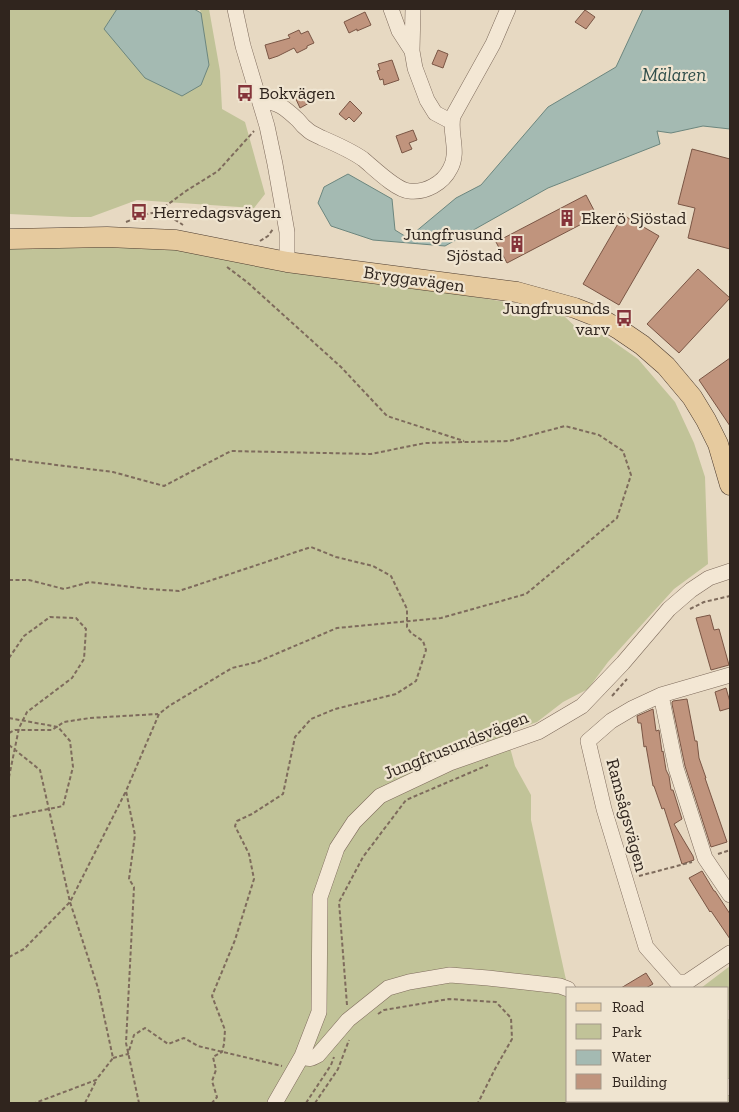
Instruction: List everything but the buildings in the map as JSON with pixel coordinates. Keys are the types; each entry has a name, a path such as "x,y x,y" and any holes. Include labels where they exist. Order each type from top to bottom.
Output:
{"main road":[{"name":"Bryggavägen","path":"9,239 107,237 176,240 287,262 517,292 575,308 598,317 642,344 666,366 692,397 706,420 724,442 730,484"}],"street":[{"path":"236,9 243,46 275,164 286,232 287,262"},
{"path":"391,9 399,31 412,51"},
{"path":"413,9 412,51 414,68 435,113 452,122"},
{"path":"259,100 275,103 286,109 309,132 353,153 393,184 408,191 423,191 444,178 451,168 455,148 453,116 493,44 508,9"},
{"name":"Jungfrusundsvägen","path":"276,1103 301,1059 319,1012 320,897 337,848 354,822 380,796 450,763 538,732 582,706 623,663 669,609 691,590 709,578 730,571"},
{"name":"Ramsågsvägen","path":"730,675 661,694 633,708 588,740 604,809 646,947 677,982 687,982 730,953"},
{"path":"661,694 676,768 705,858 730,895"},
{"path":"301,1059 311,1059 318,1055 388,988 409,982 450,975 560,986 566,988"}],"path":[{"path":"158,212 186,191 218,171 256,129"},
{"path":"226,266 247,282 341,367 387,416 466,442"},
{"path":"9,459 113,472 164,486 231,451 371,454 425,443 509,441 565,426 599,435 624,451 631,475 617,518 526,594 441,618 338,628 257,662 232,668 169,706 159,714 126,791 70,902 24,949 9,957"},
{"path":"9,580 29,580 64,589 90,582 178,591 311,547 336,557 373,566 391,576 407,609 407,627 410,633 423,642 426,650 416,681 396,694 335,709 310,719 295,737 284,794 237,821 235,826 250,854 254,878 235,940 212,996 225,1030 222,1052 213,1057 216,1070 212,1081 217,1097 212,1103"},
{"path":"685,612 704,602 730,596"},
{"path":"9,658 24,636 50,617 76,618 86,628 84,659 72,678 27,712 18,730 9,777"},
{"path":"609,698 627,679"},
{"path":"9,734 15,730 52,730 64,722 90,718 159,714"},
{"path":"9,718 58,727 70,741 74,767 63,806 9,816"},
{"path":"9,745 40,770 70,902 98,988 113,1058"},
{"path":"315,1103 338,1068 350,1026 339,902 363,857 406,800 491,763"},
{"path":"126,791 135,835 129,879 134,888 126,1043 139,1103"},
{"path":"625,880 730,850"},
{"path":"378,1014 384,1010 449,999 496,1002 512,1018 512,1039 478,1103"},
{"path":"128,1054 134,1035 145,1028 168,1044 184,1038 198,1046 282,1066 301,1059"},
{"path":"85,1103 96,1080 113,1058 128,1054"},
{"path":"306,1103 335,1056"},
{"path":"35,1103 96,1080"}],"green space":[{"path":"9,9 117,9 104,29 209,65 200,9 209,9 220,71 222,109 245,122 265,194 254,208 137,200 91,217 9,214"},
{"path":"9,245 172,246 517,304 563,315 583,334 604,335 638,359 675,402 694,443 705,477 708,564 674,589 608,662 588,689 563,702 537,722 506,733 515,766 531,795 531,820 568,987 566,987 566,1102 729,1102 730,1019 730,1103 9,1103"},
{"path":"730,966 730,1010 729,987 702,987"}],"water":[{"path":"117,9 194,9 201,13 209,65 201,85 182,96 145,78 104,29"},
{"name":"Mälaren","path":"643,9 730,9 730,129 703,126 671,133 657,131 660,144 548,188 445,246 373,240 331,226 318,203 324,187 348,174 392,199 395,230 408,238 456,198 481,185 548,107 616,67"}],"place":[{"name":"Bokvägen","path":"245,93"},
{"name":"Herredagsvägen","path":"139,212"},
{"name":"Ekerö Sjöstad","path":"567,218"},
{"name":"Jungfrusund Sjöstad","path":"517,244"},
{"name":"Jungfrusunds varv","path":"624,318"}]}
